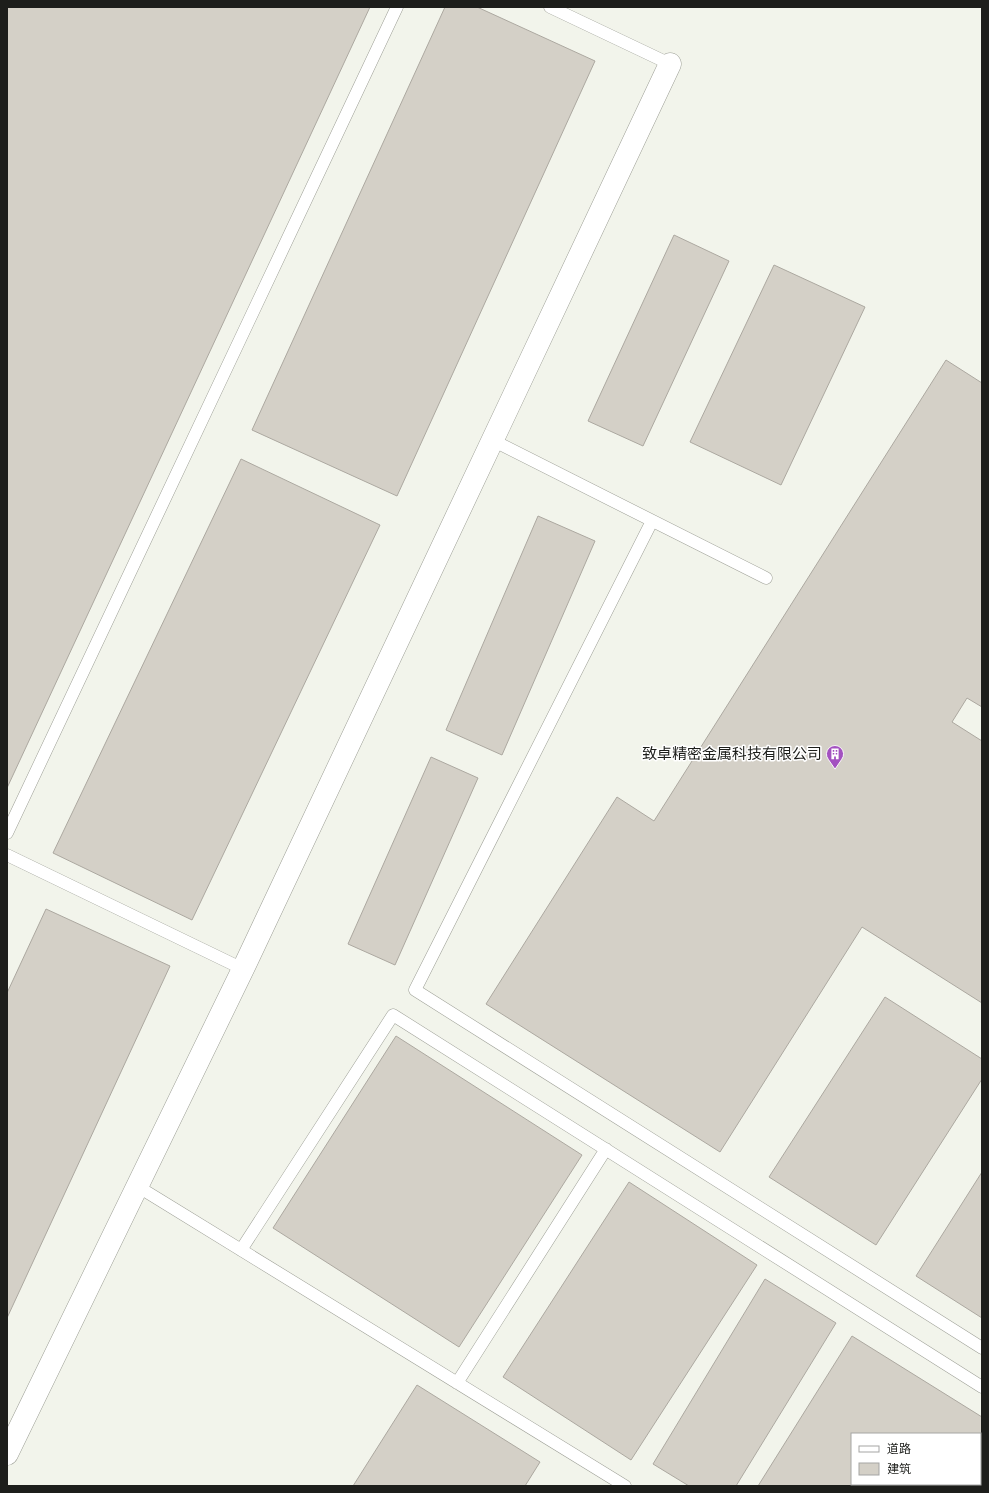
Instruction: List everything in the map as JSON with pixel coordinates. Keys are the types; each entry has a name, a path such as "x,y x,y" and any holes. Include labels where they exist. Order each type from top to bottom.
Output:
{"street":[{"path":"7,1454 243,969 670,64"}],"lane":[{"path":"7,833 397,7"},
{"path":"550,7 670,64"},
{"path":"492,440 766,578"},
{"path":"652,521 415,990 982,1348"},
{"path":"7,855 243,969"},
{"path":"241,1250 393,1015 982,1387"},
{"path":"457,1383 606,1149"},
{"path":"137,1186 625,1486"}],"building":[{"path":"7,7 370,7 7,788"},
{"path":"445,7 477,7 595,61 397,496 252,430"},
{"path":"674,235 729,261 643,446 588,421"},
{"path":"774,265 865,307 781,485 690,442"},
{"name":"致卓精密金属科技有限公司","path":"946,360 982,383 982,707 967,698 952,722 982,741 982,1003 862,927 720,1152 486,1004 617,797 654,821"},
{"path":"241,459 380,525 192,920 53,853"},
{"path":"538,516 595,541 502,755 446,730"},
{"path":"431,757 478,778 395,965 348,944"},
{"path":"46,909 170,966 7,1318 7,993"},
{"path":"885,997 982,1059 982,1079 876,1245 769,1177"},
{"path":"396,1036 582,1155 459,1347 273,1228"},
{"path":"982,1172 982,1318 916,1276"},
{"path":"629,1182 757,1265 631,1460 503,1377"},
{"path":"765,1279 836,1323 736,1486 689,1486 653,1464"},
{"path":"852,1336 982,1417 981,1454 981,1433 851,1433 851,1485 962,1485 961,1486 758,1486"},
{"path":"417,1385 540,1462 525,1486 353,1486"}],"place":[{"name":"致卓精密金属科技有限公司","path":"835,769"}]}
